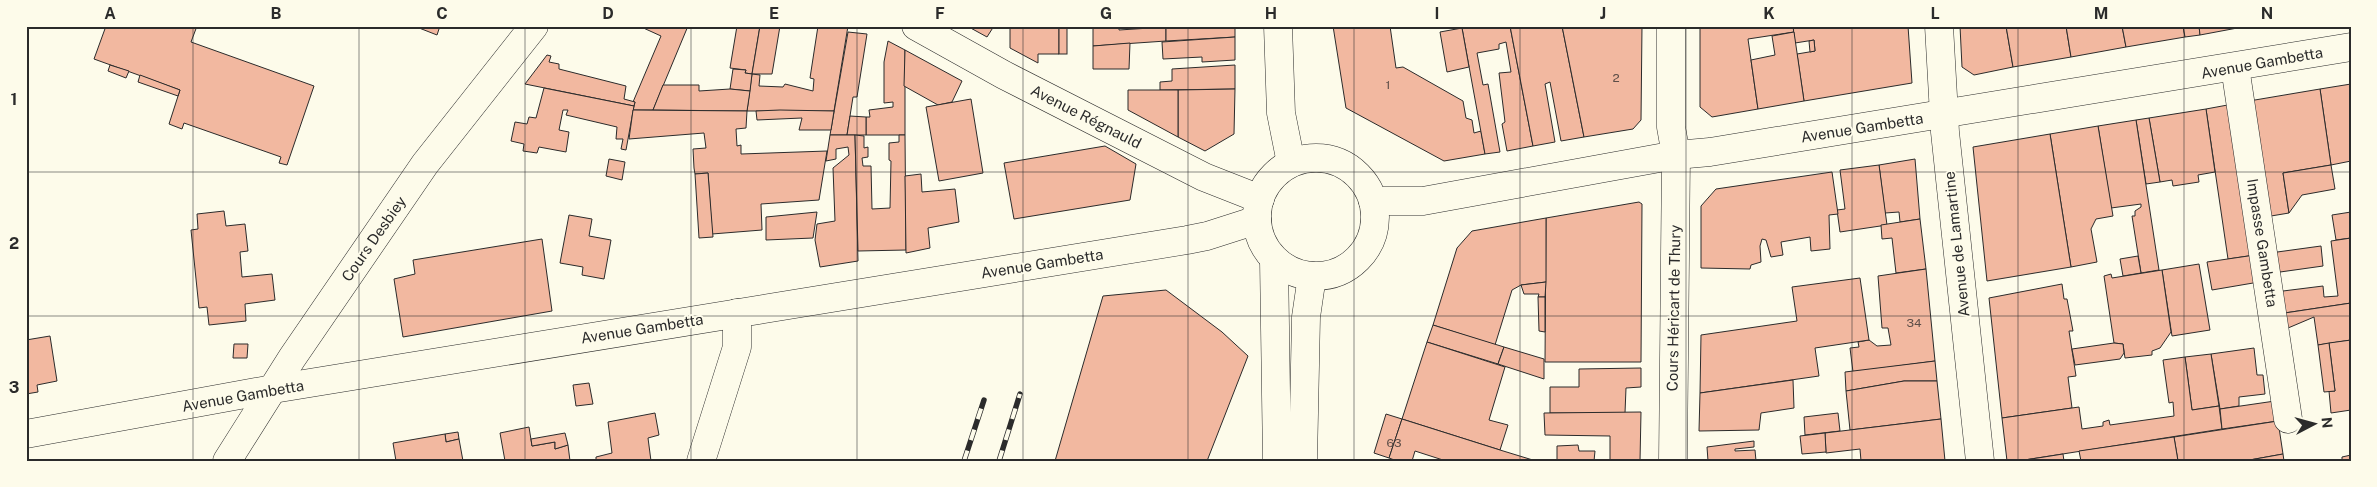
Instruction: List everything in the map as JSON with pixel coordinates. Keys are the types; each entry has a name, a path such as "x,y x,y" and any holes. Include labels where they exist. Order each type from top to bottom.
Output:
{"street":[{"name":"Cours Desbiey","path":"227,461 244,431 292,358 425,164 534,26"},
{"name":"Avenue Régnauld","path":"916,26 1004,75 1196,173 1258,210"},
{"path":"1278,26 1281,113 1291,163"},
{"name":"Cours Héricart de Thury","path":"1671,26 1671,127 1676,156 1673,461"},
{"name":"Avenue de Lamartine","path":"1939,26 1944,115 1980,461"},
{"name":"Avenue Gambetta","path":"1373,201 1422,201 1676,156 1944,115 2351,47"},
{"name":"Impasse Gambetta","path":"2235,67 2288,419"},
{"path":"1310,158 1331,160 1349,168 1364,182 1373,201 1375,220 1371,238 1362,254 1348,267 1331,274 1312,276 1298,274 1274,260 1265,248 1260,235 1258,210 1266,184 1277,172 1291,163 1310,158"},
{"name":"Avenue Gambetta","path":"26,434 273,389 1188,240 1207,236 1258,210"},
{"path":"1274,260 1277,461"},
{"path":"1303,461 1306,317 1312,276"},
{"path":"701,461 737,347 737,313"}],"building":[{"path":"106,26 197,26 191,42 314,86 287,165 279,163 281,157 184,123 182,129 169,124 180,90 94,59"},
{"path":"414,26 440,26 437,35"},
{"path":"639,26 688,26 653,110 633,110 635,102 633,102 661,36"},
{"path":"737,26 760,26 752,74 745,73 746,70 730,68"},
{"path":"760,26 780,26 772,74 752,74"},
{"path":"818,26 848,26 834,111 747,111 752,74 760,75 759,86 783,87 785,84 813,91 814,79 810,78"},
{"path":"967,26 994,26 987,37"},
{"path":"1010,26 1059,26 1059,54 1038,54 1038,63 1010,48"},
{"path":"1059,26 1067,26 1067,54 1059,54"},
{"path":"1093,26 1119,26 1119,30 1166,27 1166,41 1093,46"},
{"path":"1166,26 1235,26 1235,37 1166,41"},
{"path":"1333,26 1390,26 1396,68 1403,67 1463,101 1466,118 1472,120 1474,133 1481,131 1485,154 1444,161 1346,108"},
{"path":"1471,26 1510,26 1533,146 1507,151 1502,124 1505,122 1499,73 1511,72 1506,42 1499,44 1499,49 1477,53 1483,85 1488,84 1500,152 1485,154 1462,28"},
{"path":"1510,26 1562,26 1584,137 1561,141 1550,82 1545,84 1555,142 1533,146"},
{"path":"1562,26 1642,26 1641,120 1633,129 1584,137"},
{"path":"1700,26 1793,26 1794,32 1748,39 1758,109 1712,117 1700,107"},
{"path":"1793,26 1908,26 1912,83 1804,101 1797,54 1815,51 1814,40 1795,43"},
{"path":"1960,26 2006,26 2013,67 1974,75 1962,67"},
{"path":"2006,26 2066,26 2071,57 2013,67"},
{"path":"2066,26 2122,26 2126,47 2071,57"},
{"path":"2122,26 2183,26 2185,37 2126,47"},
{"path":"2183,26 2199,26 2200,35 2185,37"},
{"path":"2199,26 2248,26 2200,35"},
{"path":"1462,28 1469,67 1447,72 1440,32"},
{"path":"848,32 867,34 857,97 853,97 847,135 830,135"},
{"path":"1794,32 1804,101 1758,109 1751,60 1775,55 1772,36"},
{"path":"1235,37 1235,60 1202,62 1202,57 1163,59 1162,42"},
{"path":"1814,40 1815,51 1810,52 1809,41"},
{"path":"888,41 905,50 905,135 866,135 866,117 870,117 869,110 893,107 893,102 884,103 884,62"},
{"path":"1130,43 1129,69 1093,69 1093,46"},
{"path":"905,50 962,81 952,102 938,105 904,86"},
{"path":"547,55 551,56 549,62 559,64 559,69 626,86 624,99 635,102 634,106 525,84"},
{"path":"110,65 129,71 126,78 108,71"},
{"path":"1235,65 1235,89 1160,90 1160,82 1172,81 1172,69"},
{"path":"733,69 746,70 745,73 752,74 750,91 730,89"},
{"path":"140,75 180,90 178,96 138,82"},
{"path":"2351,84 2351,161 2331,165 2320,89"},
{"path":"663,85 699,85 699,91 730,89 750,91 747,111 653,110"},
{"path":"544,88 634,106 626,150 621,149 623,139 616,139 617,127 566,115 568,110 563,110 559,130 569,132 566,152 539,147 537,153 523,151 524,144 511,141 515,122 527,124 529,117 536,118"},
{"path":"1235,89 1234,134 1205,151 1178,137 1178,90"},
{"path":"2320,89 2331,165 2283,173 2289,213 2265,217 2249,101"},
{"path":"1128,90 1178,90 1178,137 1128,110"},
{"path":"971,99 983,173 939,181 926,107"},
{"path":"2233,104 2255,255 2228,259 2206,109"},
{"path":"2206,109 2215,172 2198,175 2199,182 2173,186 2172,180 2160,182 2149,118"},
{"path":"633,110 747,111 746,128 736,129 737,146 741,145 741,154 827,151 819,200 761,204 762,230 712,234 708,173 695,174 694,168 693,149 706,148 704,133 629,139"},
{"path":"756,111 834,111 831,130 799,130 802,118 757,120"},
{"path":"850,116 866,117 866,135 847,135"},
{"path":"2149,118 2160,182 2146,184 2136,120"},
{"path":"2136,120 2159,270 2141,273 2132,216 2135,216 2135,211 2141,207 2141,204 2111,208 2098,126"},
{"path":"2098,126 2113,216 2096,219 2091,229 2097,262 2071,267 2050,134"},
{"path":"2050,134 2071,267 1987,281 1973,147"},
{"path":"830,135 855,135 858,261 820,267 815,240 817,224 835,221 833,168 849,155 848,147 836,149 836,159 826,161"},
{"path":"855,135 864,136 864,148 868,147 868,157 862,158 863,166 871,166 872,209 890,208 891,161 889,160 889,143 899,142 899,135 905,135 906,250 858,251"},
{"path":"1105,146 1136,164 1130,200 1014,219 1004,163"},
{"path":"609,159 625,162 622,180 606,176"},
{"path":"1915,159 1920,219 1900,222 1899,212 1885,213 1879,165"},
{"path":"1879,165 1887,225 1840,232 1837,210 1845,209 1840,170"},
{"path":"2331,165 2335,189 2302,195 2289,213 2283,173"},
{"path":"1832,172 1838,214 1829,215 1830,249 1811,251 1810,237 1781,242 1783,255 1771,257 1766,240 1762,239 1760,246 1761,262 1751,265 1750,269 1701,268 1701,206 1716,189"},
{"path":"708,173 713,237 699,238 695,174"},
{"path":"921,174 922,192 955,189 959,222 928,228 930,248 906,253 905,176"},
{"path":"1639,202 1642,204 1641,362 1545,362 1546,218"},
{"path":"224,211 226,226 245,224 248,251 240,252 242,277 272,274 275,300 245,304 246,321 209,325 207,307 199,308 191,230 198,229 197,214"},
{"path":"817,212 813,238 766,240 766,217"},
{"path":"2351,212 2351,238 2336,240 2332,215"},
{"path":"569,215 592,219 589,236 611,240 604,279 582,275 583,267 560,263"},
{"path":"1546,218 1546,282 1521,285 1512,290 1495,345 1433,325 1457,248 1472,231"},
{"path":"1920,219 1926,269 1896,273 1892,238 1882,239 1881,225"},
{"path":"2351,238 2351,303 2278,314 2275,292 2323,286 2324,297 2338,296 2331,241"},
{"path":"542,239 552,311 403,337 394,279 415,274 413,260"},
{"path":"2321,246 2323,266 2273,273 2270,253"},
{"path":"2255,255 2259,282 2212,290 2207,262"},
{"path":"2138,256 2141,273 2123,276 2120,259"},
{"path":"2199,264 2210,330 2172,336 2162,270"},
{"path":"1926,269 1935,361 1853,372 1850,348 1859,347 1858,342 1869,340 1877,346 1891,345 1888,328 1882,328 1878,276"},
{"path":"2162,270 2171,332 2160,348 2152,351 2152,355 2125,358 2123,344 2114,343 2104,276 2111,274 2112,278"},
{"path":"1860,278 1869,340 1815,348 1819,376 1700,393 1701,335 1797,321 1792,287"},
{"path":"1546,282 1545,297 1538,297 1539,294 1524,294 1521,285"},
{"path":"2062,284 2073,331 2069,331 2076,376 2068,377 2072,408 2002,418 1989,298"},
{"path":"1166,290 1222,332 1248,356 1207,461 1055,461 1103,296"},
{"path":"1538,297 1545,297 1545,332 1539,331"},
{"path":"2351,303 2351,340 2318,345 2314,317 2281,331 2278,314"},
{"path":"1433,325 1504,347 1498,364 1427,342"},
{"path":"50,336 57,381 37,385 38,392 26,394 26,340"},
{"path":"2351,340 2351,410 2331,413 2329,391 2335,391 2329,343"},
{"path":"1427,342 1505,367 1489,420 1508,425 1500,450 1402,419"},
{"path":"2114,343 2123,344 2124,353 2120,359 2075,365 2072,349"},
{"path":"2329,343 2335,391 2324,392 2318,345"},
{"path":"234,344 248,344 247,358 233,358"},
{"path":"1504,347 1544,359 1544,379 1498,364"},
{"path":"2254,348 2257,375 2263,375 2265,394 2239,397 2239,406 2220,409 2211,354"},
{"path":"2211,354 2219,406 2192,410 2185,357"},
{"path":"2185,357 2192,410 2219,406 2222,429 2018,461 2007,461 2002,418 2079,407 2082,429 2103,426 2103,422 2109,420 2110,425 2174,416 2173,402 2169,403 2163,360"},
{"path":"1935,361 1937,381 1904,381 1846,391 1845,372"},
{"path":"1641,368 1641,387 1626,388 1625,413 1550,413 1550,387 1579,387 1579,369"},
{"path":"1793,380 1794,408 1761,413 1759,430 1699,431 1700,393"},
{"path":"1904,381 1937,381 1941,419 1850,430 1846,391"},
{"path":"589,383 593,404 576,406 573,385"},
{"path":"2275,401 2278,421 2222,429 2220,409"},
{"path":"1641,412 1640,461 1610,461 1610,436 1545,435 1544,413"},
{"path":"655,413 659,435 648,438 651,461 596,461 596,457 612,453 608,422"},
{"path":"1838,413 1840,431 1805,435 1804,417"},
{"path":"1386,414 1402,419 1389,458 1374,453"},
{"path":"1402,419 1536,461 1446,461 1415,451 1412,461 1397,461 1389,458"},
{"path":"1941,419 1945,461 1861,461 1860,449 1826,453 1825,433"},
{"path":"2278,421 2283,454 2244,461 2178,461 2174,437"},
{"path":"529,427 532,446 555,442 555,449 568,445 570,461 505,461 500,433"},
{"path":"458,432 459,439 446,442 445,434"},
{"path":"565,433 568,445 555,449 555,442 532,446 531,439"},
{"path":"1825,433 1826,452 1802,454 1800,436"},
{"path":"445,434 446,442 459,439 463,461 396,461 393,443"},
{"path":"2174,437 2178,461 2081,461 2079,451"},
{"path":"1754,441 1754,447 1735,449 1735,451 1755,450 1756,461 1708,461 1707,447"},
{"path":"1578,445 1579,451 1595,451 1594,461 1557,461 1557,446"},
{"path":"2063,454 2064,461 2018,461 2044,457"},
{"path":"2283,454 2284,461 2244,461"},
{"path":"2351,455 2351,461 2342,461 2342,457"}],"railway":[{"path":"999,461 1020,394"},
{"path":"964,461 984,400"}]}
